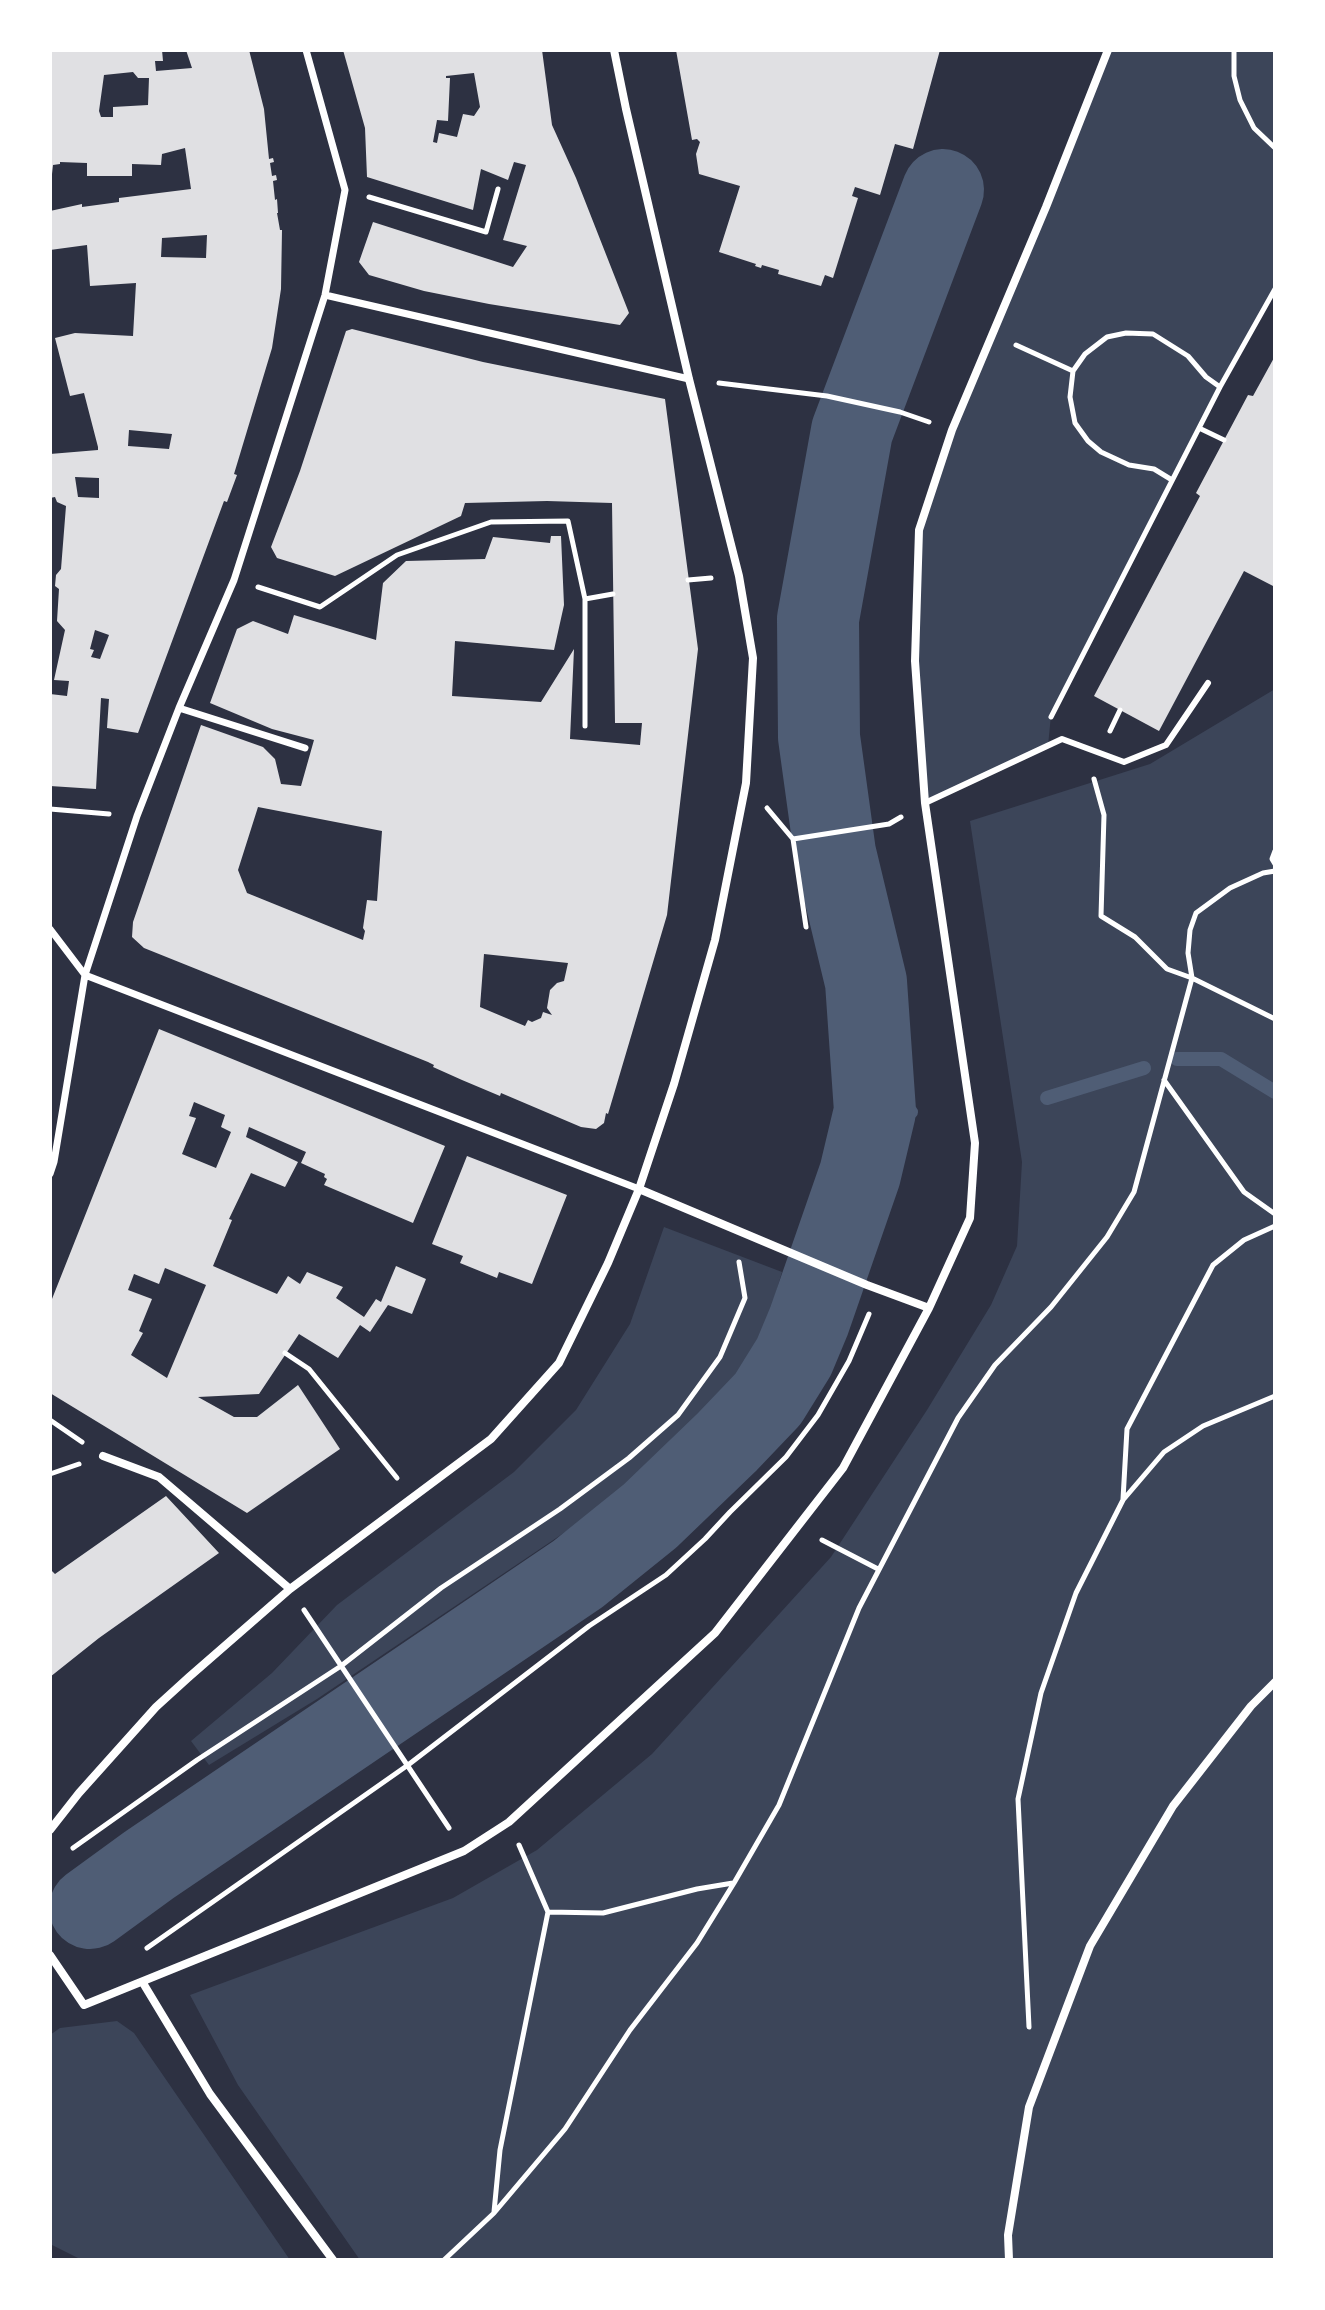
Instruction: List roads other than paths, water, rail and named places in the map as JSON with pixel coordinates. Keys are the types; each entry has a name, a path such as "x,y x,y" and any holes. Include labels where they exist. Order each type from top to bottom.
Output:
{"street":[{"path":"50,1174 85,975 137,816 234,580 325,295 345,190 306,50"},
{"path":"50,1830 156,1707 290,1589 491,1439 559,1363 608,1263 639,1189 674,1084 715,940 746,783 753,658 739,576 689,379 614,50"},
{"path":"50,1955 84,2005 464,1851 509,1822 715,1633 843,1468 929,1308 970,1218 975,1143 925,803 915,661 919,530 952,430 1108,50"},
{"path":"325,295 689,379"},
{"path":"179,708 305,748"},
{"path":"50,929 85,975 639,1189 929,1308"},
{"path":"103,1456 159,1477 290,1589"},
{"path":"1009,2260 1008,2235 1029,2107 1090,1946 1173,1806 1251,1706 1275,1682"},
{"path":"143,1983 210,2094 333,2260"}],"lane":[{"path":"925,803 1062,739 1124,762 1166,745 1208,683"}],"waterway":[{"path":"90,1908 578,1574 650,1516 727,1442 768,1399 794,1357 860,1174 875,1111 866,982 835,853 819,737 818,619 852,431 943,190"},
{"path":"1177,1059 1221,1059 1275,1092"},
{"path":"1047,1098 1144,1068"},
{"path":"875,1111 911,1112"}]}
